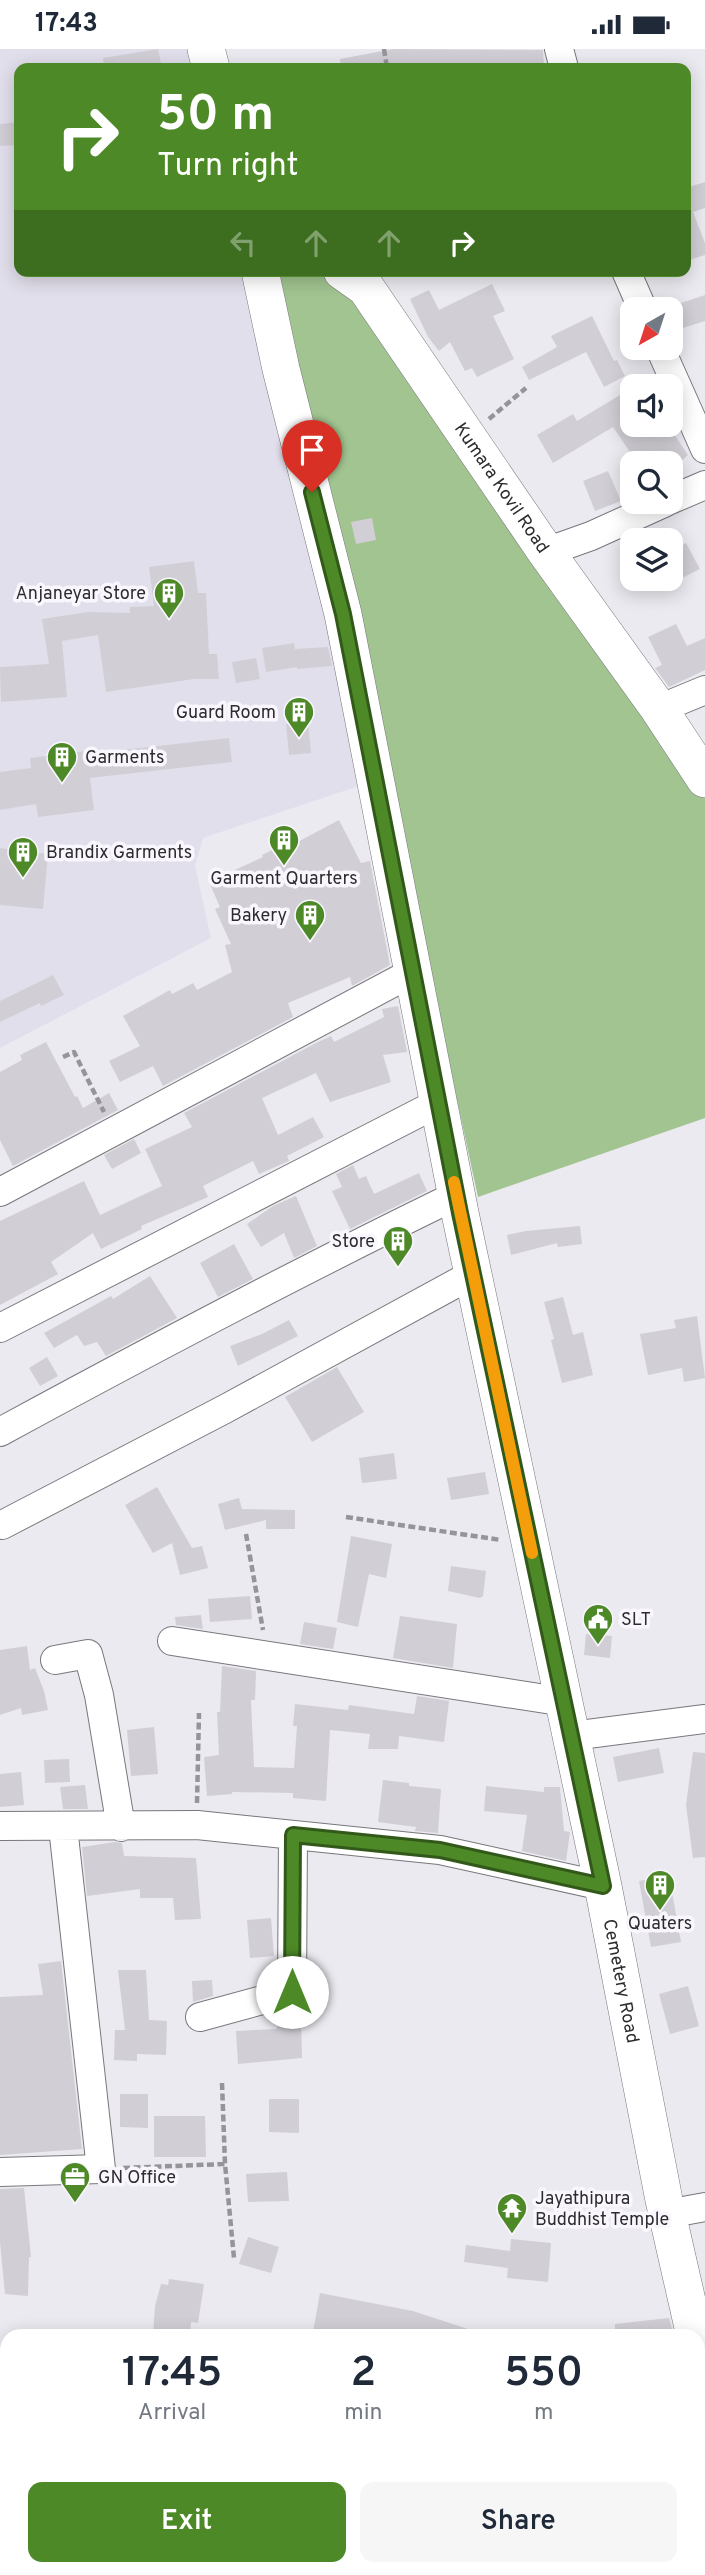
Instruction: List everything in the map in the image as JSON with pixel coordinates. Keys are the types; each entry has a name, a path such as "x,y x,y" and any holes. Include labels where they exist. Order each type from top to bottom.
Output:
{"main road":[{"name":"Cemetery Road","path":"261,277 281,369 343,614 473,1274 603,1886 667,2214 693,2329"},
{"name":"Kumara Kovil Road","path":"350,277 366,288 545,552 659,709 705,779"}],"street":[{"path":"629,277 637,297"},
{"path":"666,361 705,449"},
{"path":"683,495 705,485"},
{"path":"545,552 591,536 639,514"},
{"path":"659,709 705,690"},
{"path":"0,1192 413,972"},
{"path":"0,1328 439,1103"},
{"path":"0,1432 183,1332 457,1195"},
{"path":"2,1525 225,1409 473,1274"},
{"path":"172,1641 267,1655 568,1719 705,1719"},
{"path":"55,1660 88,1654 99,1695 121,1827"},
{"path":"0,1826 197,1825 440,1850 603,1886"},
{"path":"0,2172 101,2169 63,1826"},
{"path":"200,2017 292,1992 293,1835"},
{"path":"667,2214 705,2207"}],"path":[{"path":"468,436 526,388"},
{"path":"63,1058 74,1052 114,1131"},
{"path":"346,1517 530,1545"},
{"path":"246,1534 267,1655"},
{"path":"197,1825 199,1713"},
{"path":"222,2083 225,2164 234,2258"},
{"path":"101,2169 225,2164"}],"shaded area":[{"path":"0,49 196,49 199,63 14,63 14,277 248,277 340,675 359,786 203,838 195,866 211,938 0,1048"}],"green space":[{"path":"267,277 324,277 359,297 705,796 705,1118 478,1197 365,672"}],"building":[{"path":"158,49 161,63 104,63 103,58"},
{"path":"393,49 543,50 544,63 340,63 340,59"},
{"path":"14,123 14,145 0,146 0,124"},
{"path":"705,182 705,208 693,212 705,243 705,255 691,259 691,186"},
{"path":"492,284 505,311 493,316 514,359 477,377 472,368 465,371 450,342 439,351 428,337 410,299 429,290 439,310"},
{"path":"705,295 705,321 683,328 683,302"},
{"path":"592,316 614,361 617,360 624,374 620,374 620,379 604,387 586,352 529,380 522,367 557,347 551,336"},
{"path":"620,395 620,437 676,437 688,455 683,460 683,451 629,451 613,427 553,463 537,435 573,414 577,421"},
{"path":"608,471 620,501 595,511 583,481"},
{"path":"372,518 376,540 356,544 351,522"},
{"path":"686,543 700,569 683,578 683,544"},
{"path":"194,561 198,593 206,593 209,654 217,654 219,679 194,679 106,692 98,635 62,641 67,697 1,702 0,667 49,664 42,619 88,612 130,613 130,607 154,606 149,567"},
{"path":"676,624 687,646 705,638 705,670 669,687 655,668 662,665 648,637"},
{"path":"294,643 295,649 328,647 332,666 297,667 266,672 262,648"},
{"path":"256,658 260,679 236,683 232,662"},
{"name":"Guard Room","path":"308,722 311,753 289,755 286,724"},
{"path":"229,738 232,762 90,778 94,810 38,817 36,804 0,810 0,772 31,768 30,758"},
{"path":"339,820 361,863 370,861 390,965 352,986 350,977 288,1003 293,1017 163,1086 153,1066 120,1082 109,1061 140,1046 123,1016 170,990 172,994 193,983 197,990 232,972 225,945 231,944 215,909 220,907 209,882 286,843 288,847"},
{"name":"Brandix Garments","path":"0,848 48,854 43,909 0,905"},
{"path":"53,975 64,995 0,1022 0,1001"},
{"path":"398,1006 407,1052 383,1055 391,1082 330,1102 316,1073 262,1098 278,1135 313,1117 324,1137 287,1156 289,1161 259,1174 253,1161 203,1186 208,1197 141,1226 142,1229 101,1249 93,1233 51,1262 58,1274 0,1305 0,1221 84,1181 100,1215 162,1186 145,1149 192,1127 184,1113 316,1043 331,1036 334,1042 384,1017 382,1009"},
{"path":"46,1042 83,1108 109,1093 118,1110 13,1166 0,1140 0,1072 22,1060 20,1055"},
{"path":"134,1139 141,1153 112,1169 104,1155"},
{"path":"353,1165 359,1179 366,1176 374,1194 419,1173 427,1191 350,1229 332,1191 342,1187 336,1174"},
{"path":"296,1196 317,1246 294,1258 284,1233 261,1247 247,1224 273,1206"},
{"path":"580,1226 582,1244 558,1247 557,1243 511,1255 507,1235"},
{"path":"234,1244 253,1279 218,1297 200,1263"},
{"path":"150,1276 177,1318 106,1356 97,1342 84,1346 77,1335 54,1348 44,1333 111,1296 113,1299"},
{"path":"563,1297 573,1335 583,1332 593,1375 562,1383 544,1302"},
{"path":"697,1316 705,1378 684,1382 682,1368 648,1375 640,1334 676,1328 674,1320"},
{"path":"289,1320 298,1336 238,1366 230,1346"},
{"path":"47,1357 58,1376 40,1386 29,1368"},
{"path":"337,1367 364,1412 312,1442 285,1397"},
{"path":"394,1453 397,1479 362,1483 359,1458"},
{"path":"485,1472 489,1494 451,1500 447,1478"},
{"path":"157,1487 192,1548 202,1546 208,1568 180,1575 172,1543 153,1553 125,1505"},
{"path":"239,1498 242,1509 295,1510 295,1529 266,1529 266,1520 225,1530 218,1504"},
{"path":"351,1536 392,1544 386,1578 369,1574 358,1627 337,1622"},
{"path":"451,1566 486,1571 483,1596 480,1598 448,1591"},
{"path":"250,1596 252,1619 210,1622 208,1599"},
{"path":"201,1615 203,1629 176,1625 175,1617"},
{"path":"400,1616 457,1624 453,1668 393,1658"},
{"path":"304,1622 337,1628 333,1649 300,1644"},
{"name":"SLT","path":"586,1634 612,1636 610,1658 584,1655"},
{"path":"27,1646 30,1670 35,1668 48,1710 22,1715 21,1708 0,1715 0,1650"},
{"path":"222,1666 256,1671 255,1700 251,1700 254,1767 294,1768 297,1726 293,1726 295,1704 348,1710 349,1705 414,1714 417,1696 449,1701 444,1742 399,1736 398,1749 368,1749 370,1734 330,1730 326,1801 293,1798 293,1793 232,1792 207,1796 204,1757 219,1755 217,1712 220,1712"},
{"path":"154,1727 158,1774 131,1776 127,1730"},
{"path":"659,1748 664,1773 618,1782 613,1757"},
{"path":"693,1752 705,1753 705,1857 693,1858 686,1805"},
{"path":"69,1759 70,1782 45,1783 44,1760"},
{"path":"21,1772 24,1805 0,1807 0,1774"},
{"path":"383,1780 441,1789 438,1833 415,1831 416,1827 378,1822"},
{"path":"85,1785 88,1809 63,1809 60,1787"},
{"path":"486,1786 544,1792 544,1787 560,1787 564,1831 570,1832 566,1861 522,1851 527,1815 484,1811"},
{"path":"122,1843 124,1856 196,1858 201,1919 175,1920 173,1898 140,1898 140,1889 87,1896 82,1847"},
{"name":"Quaters","path":"669,1876 681,1942 651,1947 639,1881"},
{"path":"271,1918 274,1956 250,1958 247,1920"},
{"path":"61,1961 82,2149 0,2155 0,1997 43,1995 38,1964"},
{"path":"118,1970 146,1970 149,2020 167,2021 166,2055 137,2054 137,2061 114,2060 115,2030 125,2030"},
{"path":"212,1980 213,1996 193,2002 192,1981"},
{"name":"Quaters","path":"688,1986 699,2026 670,2034 659,1994"},
{"path":"301,2020 302,2058 238,2064 236,2031 277,2029 277,2021"},
{"path":"120,2094 148,2094 148,2128 120,2127"},
{"path":"269,2099 299,2099 299,2133 269,2132"},
{"path":"154,2116 205,2116 206,2157 154,2157"},
{"path":"287,2172 289,2201 248,2202 246,2174"},
{"path":"24,2188 31,2257 28,2296 5,2294 0,2242 0,2189"},
{"path":"248,2237 279,2247 271,2273 239,2264"},
{"path":"511,2239 551,2243 548,2282 507,2278 508,2268 464,2262 466,2245 510,2251"},
{"path":"169,2279 204,2284 198,2323 191,2322 190,2329 153,2329 155,2306 161,2284 168,2285"},
{"path":"320,2293 413,2311 468,2329 314,2329"},
{"path":"669,2318 672,2329 615,2329 615,2324"}],"slow traffic":[{"path":"454,1182 532,1553"}],"place":[{"name":"Anjaneyar Store","path":"169,620"},
{"name":"Guard Room","path":"299,739"},
{"name":"Garments","path":"62,784"},
{"name":"Garment Quarters","path":"284,867"},
{"name":"Brandix Garments","path":"23,879"},
{"name":"Bakery","path":"310,942"},
{"name":"Store","path":"398,1268"},
{"name":"SLT","path":"598,1646"},
{"name":"Quaters","path":"660,1912"},
{"name":"GN Office","path":"75,2204"},
{"name":"Jayathipura Buddhist Temple","path":"512,2235"}],"route":[{"path":"292,1992 293,1835 440,1850 603,1886 460,1213 343,614 312,492"}]}
